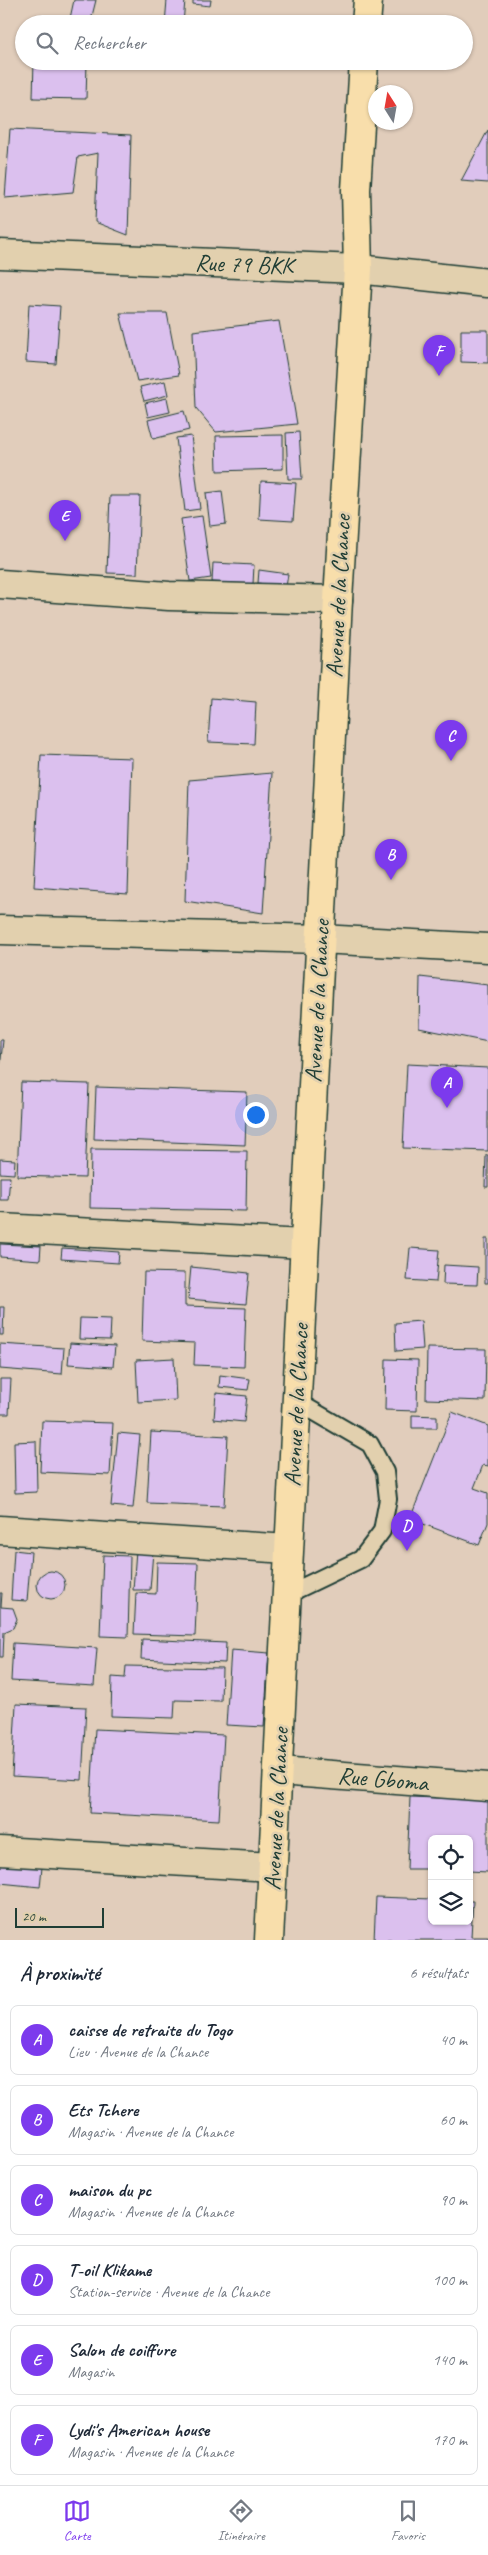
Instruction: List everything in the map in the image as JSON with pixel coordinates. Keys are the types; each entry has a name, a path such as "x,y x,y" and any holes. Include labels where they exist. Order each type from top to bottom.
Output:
{"main road":[{"path":"367,15 368,0"},
{"name":"Avenue de la Chance","path":"269,1940 338,600 358,269 356,190 363,70"}],"street":[{"name":"Rue 79 BKK","path":"0,254 358,269 488,283"},
{"path":"0,584 169,596 338,600"},
{"path":"0,930 320,939 488,948"},
{"path":"0,1228 304,1244"},
{"path":"0,1530 288,1549"},
{"name":"Rue Gboma","path":"279,1771 488,1787"},
{"path":"0,1851 272,1867"}],"lane":[{"path":"286,1595 361,1559 382,1531 388,1499 385,1472 370,1444 296,1402"}],"building":[{"path":"74,0 96,0 92,15 71,15"},
{"path":"167,0 185,0 184,15 166,15"},
{"path":"193,0 211,0 210,6 193,4"},
{"path":"34,70 87,70 86,99 33,98"},
{"path":"10,129 131,135 128,235 95,222 98,153 78,157 73,192 5,198"},
{"path":"488,130 488,183 461,181"},
{"path":"29,304 60,306 56,364 26,362"},
{"path":"120,313 167,313 179,375 137,381"},
{"path":"279,321 297,424 216,432 196,408 193,331"},
{"path":"461,330 488,330 488,363 461,362"},
{"path":"165,381 168,395 144,401 140,387"},
{"path":"167,398 170,412 148,417 145,403"},
{"path":"184,411 189,430 153,439 148,420"},
{"path":"299,432 302,479 288,479 286,433"},
{"path":"283,435 283,469 217,471 216,436"},
{"path":"191,436 200,509 185,511 176,438"},
{"path":"261,481 296,483 293,521 259,519"},
{"path":"222,491 226,524 210,526 206,493"},
{"path":"110,496 140,496 137,574 107,573"},
{"path":"202,516 211,578 190,581 181,519"},
{"path":"213,563 254,565 253,584 212,582"},
{"path":"259,570 288,574 286,587 258,583"},
{"path":"211,698 256,702 254,744 208,742"},
{"path":"41,755 132,758 128,894 34,887"},
{"path":"272,773 263,913 185,901 189,780"},
{"path":"420,977 488,985 488,1042 419,1028"},
{"path":"0,1040 3,1040 0,1069"},
{"path":"407,1064 488,1068 488,1151 403,1148"},
{"path":"21,1082 89,1084 85,1178 17,1176"},
{"path":"96,1087 247,1092 245,1145 94,1139"},
{"path":"91,1149 247,1151 246,1211 90,1208"},
{"path":"486,1155 488,1155 488,1187 485,1187"},
{"path":"0,1159 15,1160 14,1174 0,1173"},
{"path":"0,1177 10,1177 8,1200 0,1200"},
{"path":"485,1239 488,1239 488,1283 485,1283"},
{"path":"0,1244 41,1246 40,1260 0,1257"},
{"path":"62,1248 119,1252 118,1263 61,1259"},
{"path":"410,1248 439,1250 436,1282 407,1280"},
{"path":"444,1265 478,1267 477,1285 443,1284"},
{"path":"191,1267 249,1273 246,1304 188,1299"},
{"path":"144,1272 185,1273 185,1306 246,1308 244,1367 194,1365 195,1343 142,1341"},
{"path":"0,1307 4,1307 3,1335 0,1335"},
{"path":"80,1318 111,1319 110,1340 79,1339"},
{"path":"421,1321 423,1349 396,1351 395,1323"},
{"path":"70,1343 115,1346 113,1367 68,1364"},
{"path":"0,1344 64,1348 62,1374 0,1369"},
{"path":"427,1348 486,1349 485,1401 426,1399"},
{"path":"174,1358 176,1400 138,1402 136,1360"},
{"path":"386,1359 418,1360 417,1411 385,1410"},
{"path":"220,1375 250,1379 248,1390 219,1387"},
{"path":"0,1379 11,1379 9,1414 0,1414"},
{"path":"216,1393 247,1396 244,1422 214,1419"},
{"path":"452,1412 488,1426 488,1466 483,1465 474,1488 488,1493 488,1523 479,1545 410,1519"},
{"path":"412,1415 437,1416 437,1428 412,1428"},
{"path":"42,1421 113,1423 110,1475 40,1472"},
{"path":"151,1432 228,1436 224,1506 147,1503"},
{"path":"118,1433 140,1435 133,1508 111,1506"},
{"path":"36,1441 37,1492 15,1493 14,1442"},
{"path":"14,1550 31,1552 27,1601 11,1600"},
{"path":"136,1550 153,1551 150,1590 133,1590"},
{"path":"103,1555 130,1556 128,1637 100,1636"},
{"path":"157,1562 198,1563 195,1636 134,1634 136,1593 156,1594"},
{"path":"51,1571 61,1575 65,1585 61,1595 51,1599 41,1595 37,1585 41,1575"},
{"path":"0,1593 2,1593 1,1607 13,1608 17,1619 13,1628 4,1632 3,1657 0,1657"},
{"path":"142,1639 226,1643 225,1663 141,1659"},
{"path":"13,1643 97,1648 94,1686 11,1681"},
{"path":"231,1650 269,1653 264,1727 226,1725"},
{"path":"126,1666 222,1668 221,1701 175,1700 174,1718 111,1716 112,1677 125,1678"},
{"path":"16,1704 86,1707 82,1780 12,1776"},
{"path":"95,1729 224,1735 219,1820 90,1813"},
{"path":"410,1797 488,1800 488,1872 473,1871 473,1835 428,1835 428,1869 407,1869"},
{"path":"0,1863 42,1867 40,1887 0,1883"},
{"path":"376,1897 428,1899 428,1925 472,1925 471,1937 488,1937 488,1940 374,1940"}],"place":[{"name":"Lydi's American house","path":"439,376"},
{"name":"Salon de coiffure","path":"65,541"},
{"name":"maison du pc","path":"451,761"},
{"name":"Ets Tchere","path":"391,880"},
{"name":"caisse de retraite du Togo","path":"447,1108"},
{"name":"T-oil Klikame","path":"407,1551"}]}
